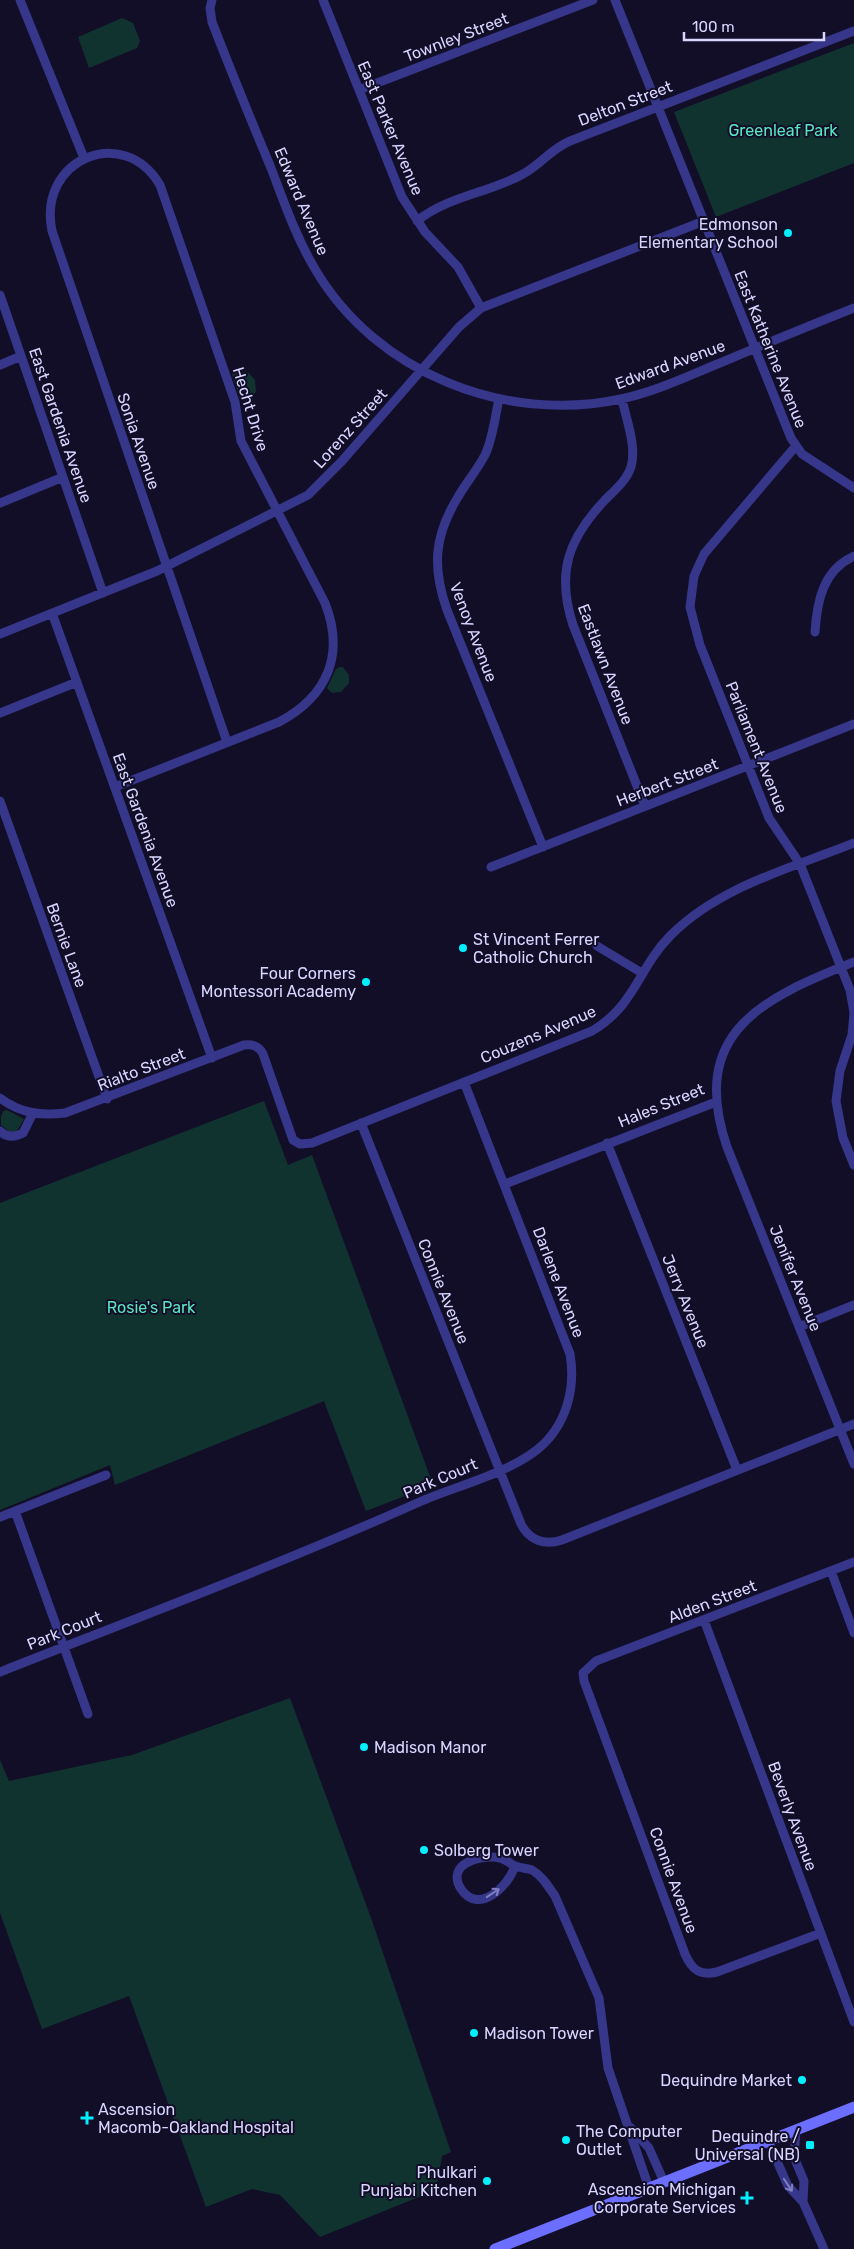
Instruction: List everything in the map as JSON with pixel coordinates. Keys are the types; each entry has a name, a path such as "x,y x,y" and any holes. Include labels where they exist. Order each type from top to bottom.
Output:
{"main road":[{"path":"494,2249 854,2107"}],"street":[{"path":"20,0 84,158"},
{"name":"Edward Avenue","path":"212,0 210,8 212,22 294,228 316,270 343,307 373,338 421,371 464,389 499,399 535,404 583,405 622,399 660,387 854,308"},
{"name":"East Parker Avenue","path":"322,0 394,179 417,221 458,267 481,308"},
{"name":"Townley Street","path":"359,90 593,0"},
{"name":"East Katherine Avenue","path":"615,0 795,447 802,454 854,488"},
{"name":"Delton Street","path":"417,221 437,207 521,175 564,143 854,31"},
{"name":"Hecht Drive","path":"84,158 108,154 122,155 148,169 160,185 234,402 242,441 330,615 333,631 332,659 323,683 312,699 301,709 279,722 115,787"},
{"name":"Sonia Avenue","path":"84,158 60,178 51,198 49,219 227,742"},
{"name":"Lorenz Street","path":"0,634 167,566 277,511 318,487 465,320 481,308 704,221"},
{"name":"East Gardenia Avenue","path":"0,294 103,593"},
{"path":"0,365 21,356"},
{"name":"Venoy Avenue","path":"499,399 485,454 458,496 443,526 436,565 438,580 447,610 543,847"},
{"name":"Eastlawn Avenue","path":"622,399 631,443 631,466 623,480 583,525 575,540 565,571 565,594 573,625 645,806"},
{"name":"Parliament Avenue","path":"795,447 710,545 698,566 692,586 690,607 695,632 769,818 800,864 842,967 852,1000 854,1024 850,1043 840,1071 836,1101 843,1138 854,1165"},
{"path":"0,503 63,478"},
{"path":"815,632 818,602 825,583 840,565 854,556"},
{"name":"East Gardenia Avenue","path":"52,613 212,1058"},
{"path":"0,713 77,682"},
{"name":"Herbert Street","path":"491,868 854,724"},
{"name":"Bernie Lane","path":"0,801 107,1099"},
{"name":"Couzens Avenue","path":"300,1144 312,1144 606,1023 626,1004 642,973 670,936 700,910 735,890 854,843"},
{"path":"596,946 642,973"},
{"name":"Hales Street","path":"505,1184 716,1102 716,1084 722,1058 746,1019 782,992 854,962"},
{"name":"Rialto Street","path":"1,1101 34,1113 64,1113 107,1099 244,1045 257,1046 263,1054 290,1134 300,1144"},
{"name":"Darlene Avenue","path":"464,1082 567,1340 572,1378 569,1402 551,1436 526,1458 500,1470"},
{"name":"Jenifer Avenue","path":"716,1102 727,1147 854,1464"},
{"path":"0,1131 7,1136 18,1135 27,1129 34,1113"},
{"name":"Connie Avenue","path":"361,1123 500,1470"},
{"name":"Jerry Avenue","path":"607,1143 738,1470"},
{"path":"799,1327 854,1305"},
{"name":"Park Court","path":"0,1672 366,1526 500,1470 526,1532 537,1540 552,1542 617,1519 854,1424"},
{"path":"0,1517 106,1475"},
{"path":"15,1511 88,1714"},
{"name":"Alden Street","path":"583,1673 596,1661 854,1562"},
{"path":"831,1571 854,1633"},
{"name":"Beverly Avenue","path":"704,1620 854,2022"},
{"name":"Connie Avenue","path":"583,1673 584,1682 685,1954 694,1970 701,1973 717,1972 821,1933"},
{"path":"515,1866 496,1894 487,1898 480,1899 468,1895 459,1883 460,1868 464,1863 476,1858 496,1857 515,1866 531,1870 539,1876 560,1904 599,1998 603,2011 605,2056 649,2188"},
{"path":"628,2125 649,2148 664,2182"},
{"path":"796,2130 794,2157 804,2181 803,2202"},
{"path":"768,2141 788,2186 803,2202 824,2249"}],"green space":[{"path":"122,18 133,23 140,41 137,48 89,68 78,37"},
{"name":"Greenleaf Park","path":"854,43 854,163 716,217 674,112"},
{"path":"235,371 249,373 255,380 256,392 246,402 240,399 232,375"},
{"path":"343,667 349,675 349,683 341,692 332,693 327,688 336,669"},
{"name":"Rosie's Park","path":"264,1101 288,1165 312,1155 432,1482 410,1494 366,1511 324,1401 115,1485 110,1465 0,1510 0,1203"},
{"path":"7,1110 24,1119 17,1131 10,1132 1,1125 3,1111"},
{"path":"290,1698 371,1918 451,2152 442,2156 436,2190 320,2237 280,2195 252,2189 206,2207 129,1996 42,2029 0,1913 0,1760 9,1781 132,1755"}],"place":[{"name":"Edmonson Elementary School","path":"788,233"},
{"name":"St Vincent Ferrer Catholic Church","path":"463,948"},
{"name":"Four Corners Montessori Academy","path":"366,982"},
{"name":"Madison Manor","path":"364,1747"},
{"name":"Solberg Tower","path":"424,1850"},
{"name":"Madison Tower","path":"474,2033"},
{"name":"Dequindre Market","path":"802,2080"},
{"name":"Ascension Macomb-Oakland Hospital","path":"87,2118"},
{"name":"The Computer Outlet","path":"566,2140"},
{"name":"Dequindre / Universal (NB)","path":"810,2145"},
{"name":"Phulkari Punjabi Kitchen","path":"487,2181"},
{"name":"Ascension Michigan Corporate Services","path":"747,2198"}]}
